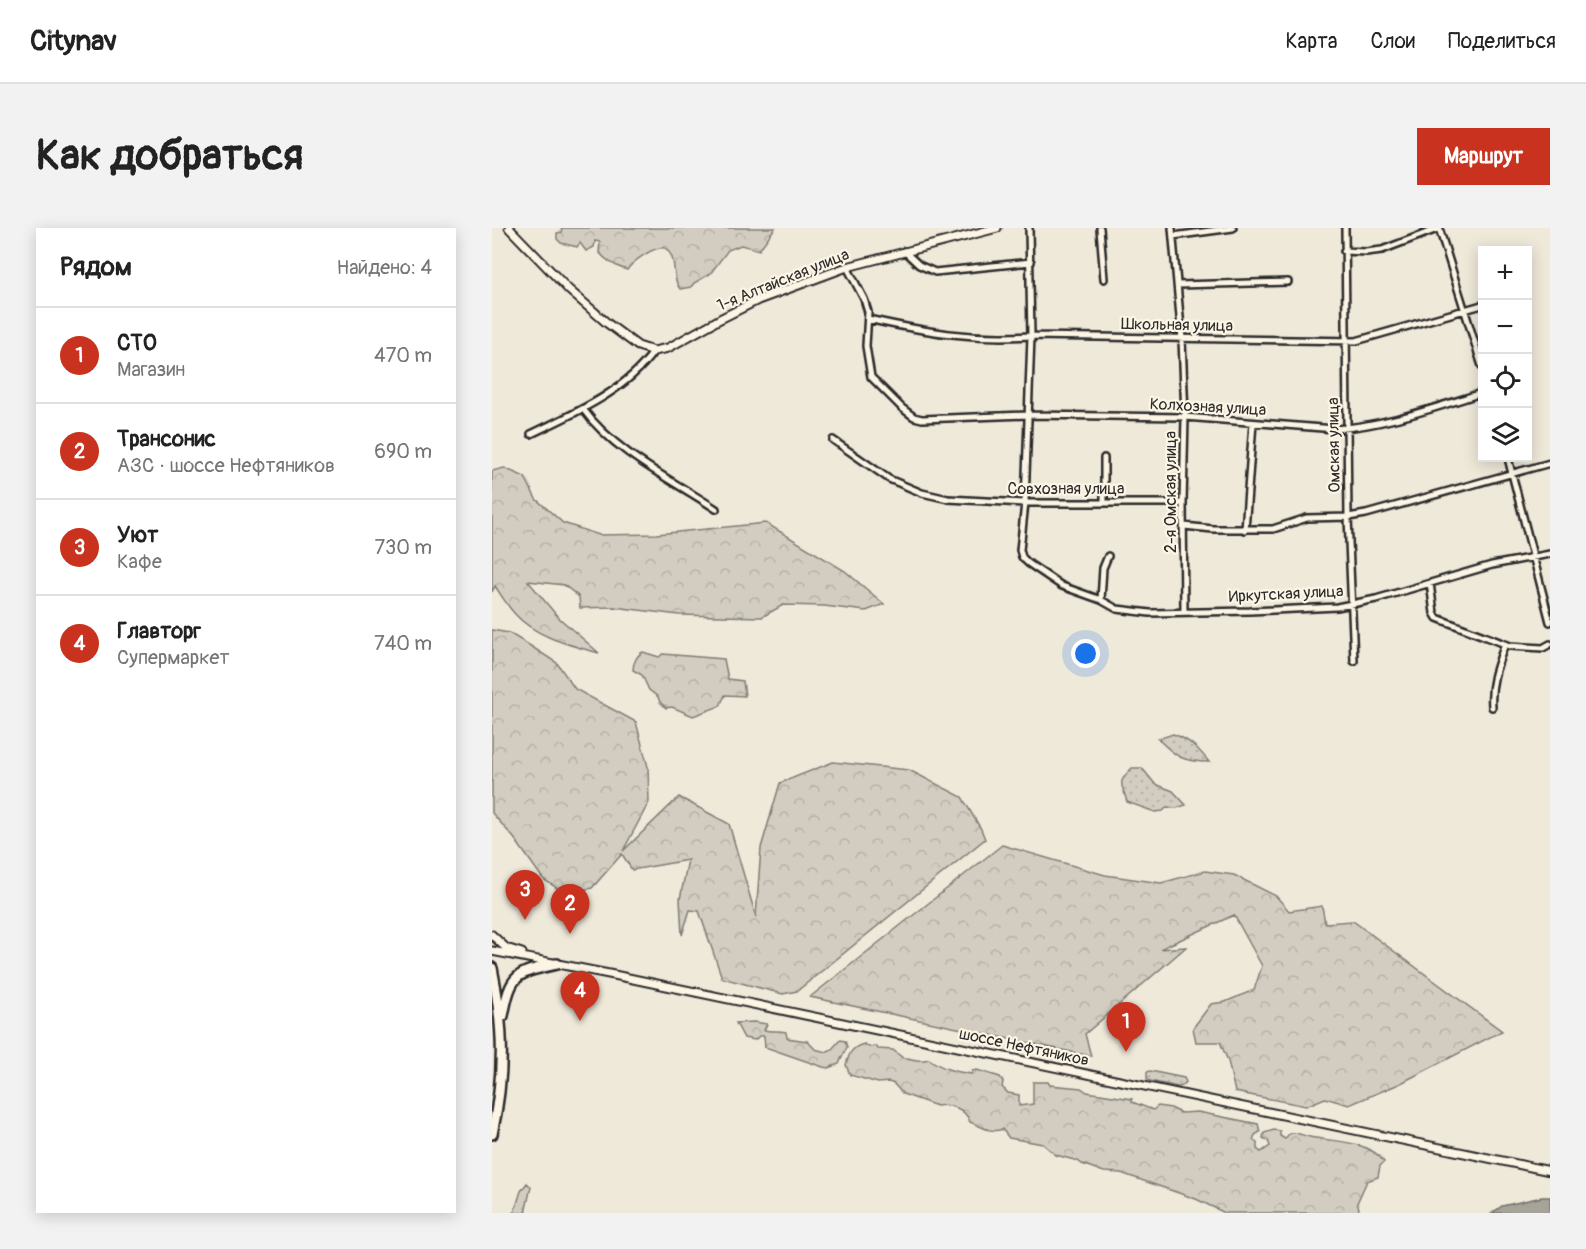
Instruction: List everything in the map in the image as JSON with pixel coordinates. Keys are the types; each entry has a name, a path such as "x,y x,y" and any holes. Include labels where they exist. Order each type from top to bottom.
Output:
{"highway":[{"path":"501,1024 507,995 515,979 528,970 557,964"},
{"path":"492,968 499,1005 502,1054 492,1134"},
{"path":"492,989 499,1005"}],"main road":[{"path":"509,228 569,290 607,323 638,346 654,351"},
{"name":"1-я Алтайская улица","path":"654,351 668,348 758,300 847,267 997,228"},
{"path":"492,935 506,948 544,961"},
{"name":"шоссе Нефтяников","path":"492,951 1550,1171"}],"street":[{"path":"1025,503 1031,336 1029,228"},
{"path":"1100,228 1104,279"},
{"name":"2-я Омская улица","path":"1172,228 1182,339 1185,417 1184,612"},
{"path":"1173,236 1233,228"},
{"name":"Омская улица","path":"1345,228 1348,517 1354,661"},
{"path":"1344,251 1382,250 1440,228 1478,354"},
{"path":"904,251 914,262 935,272 1030,262"},
{"path":"847,267 864,299 868,319"},
{"path":"1178,285 1288,282"},
{"name":"Школьная улица","path":"868,319 956,336 990,338 1031,336 1345,341 1369,338 1478,306"},
{"name":"Колхозная улица","path":"868,319 866,346 871,377 902,408 915,417 927,420 1028,415 1185,417 1335,429 1414,414 1478,394"},
{"name":"1-я Алтайская улица","path":"531,435 596,402 643,366 654,351"},
{"path":"583,409 589,418 623,449 716,509"},
{"path":"1245,530 1253,423"},
{"name":"Совхозная улица","path":"833,440 890,479 922,493 948,499 1025,503 1183,503"},
{"path":"1104,458 1104,503"},
{"path":"1509,462 1550,622"},
{"path":"1184,526 1245,530 1273,529 1307,518 1348,517 1372,513 1550,463"},
{"name":"Иркутская улица","path":"1025,503 1020,550 1022,557 1028,563 1059,585 1121,610 1150,613 1330,608 1492,565 1550,554"},
{"path":"1101,600 1103,568 1108,556"},
{"path":"1430,583 1437,618 1520,648 1543,648 1550,644"},
{"path":"1492,707 1493,677 1505,644"}],"green space":[{"path":"561,228 775,228 759,250 741,245 728,250 710,274 691,287 680,289 675,279 672,257 665,248 655,249 644,255 627,270 612,263 599,252 600,242 595,241 594,247 586,251 580,243 577,247 561,243 557,239 557,233 562,232"},
{"path":"504,468 525,477 536,499 563,523 599,535 657,534 766,523 845,571 884,604 866,611 824,606 783,605 762,617 679,615 614,607 580,608 579,597 564,585 528,581 558,617 599,653 564,643 542,634 522,621 511,610 495,586 492,592 492,471"},
{"path":"492,630 509,633 529,645 557,663 575,689 636,722 648,767 649,802 623,851 679,797 729,824 756,917 761,848 780,783 833,762 909,770 962,797 985,839 797,991 783,994 722,978 699,911 690,910 682,935 680,899 688,860 632,870 622,854 592,888 566,894 543,879 514,838 492,813"},
{"path":"643,652 659,657 663,654 724,659 728,679 743,681 745,696 725,695 720,706 693,716 672,707 666,708 649,690 642,675 633,670 636,660"},
{"path":"1173,734 1193,745 1209,762 1180,757 1158,739"},
{"path":"1132,768 1142,768 1155,784 1173,791 1186,805 1177,808 1167,807 1163,811 1155,812 1127,802 1122,781"},
{"path":"1002,845 1105,875 1161,883 1205,871 1234,875 1276,896 1289,911 1322,906 1325,923 1353,921 1502,1031 1399,1084 1349,1105 1325,1098 1306,1106 1235,1092 1228,1061 1220,1042 1196,1042 1193,1028 1211,1004 1225,1002 1254,990 1262,966 1234,915 1160,949 1186,947 1085,1034 1091,1056 810,997"},
{"path":"736,1023 767,1024 764,1030 786,1032 787,1038 807,1041 815,1049 826,1052 840,1040 845,1041 847,1047 839,1064 828,1068 823,1067 765,1047 764,1036 759,1036 755,1040 744,1038"},
{"path":"864,1044 870,1047 876,1046 878,1049 893,1050 903,1058 929,1059 955,1071 972,1074 972,1071 977,1070 1000,1077 1003,1082 1002,1087 1008,1093 1019,1095 1019,1106 1033,1104 1033,1082 1048,1082 1050,1085 1081,1088 1087,1092 1132,1099 1132,1102 1153,1110 1158,1106 1171,1108 1181,1113 1198,1112 1258,1124 1260,1132 1253,1140 1261,1152 1270,1146 1263,1138 1264,1133 1274,1130 1280,1131 1280,1136 1285,1139 1293,1133 1350,1143 1370,1150 1384,1162 1380,1166 1378,1177 1367,1181 1357,1203 1358,1213 1225,1213 1196,1199 1121,1173 1104,1172 1056,1155 1043,1144 1009,1138 1002,1129 994,1131 970,1122 968,1117 957,1108 947,1105 937,1106 903,1094 889,1082 878,1083 850,1075 846,1065 848,1057 854,1049"},
{"path":"1147,1072 1184,1078 1186,1082 1178,1087 1150,1081 1147,1079"},
{"path":"527,1183 531,1187 525,1213 514,1213 521,1191"}],"shaded area":[{"path":"1550,1197 1550,1213 1492,1213 1502,1206"}],"place":[{"name":"Уют","path":"525,920"},
{"name":"Трансонис","path":"570,934"},
{"name":"Главторг","path":"580,1021"},
{"name":"СТО","path":"1126,1052"}]}
